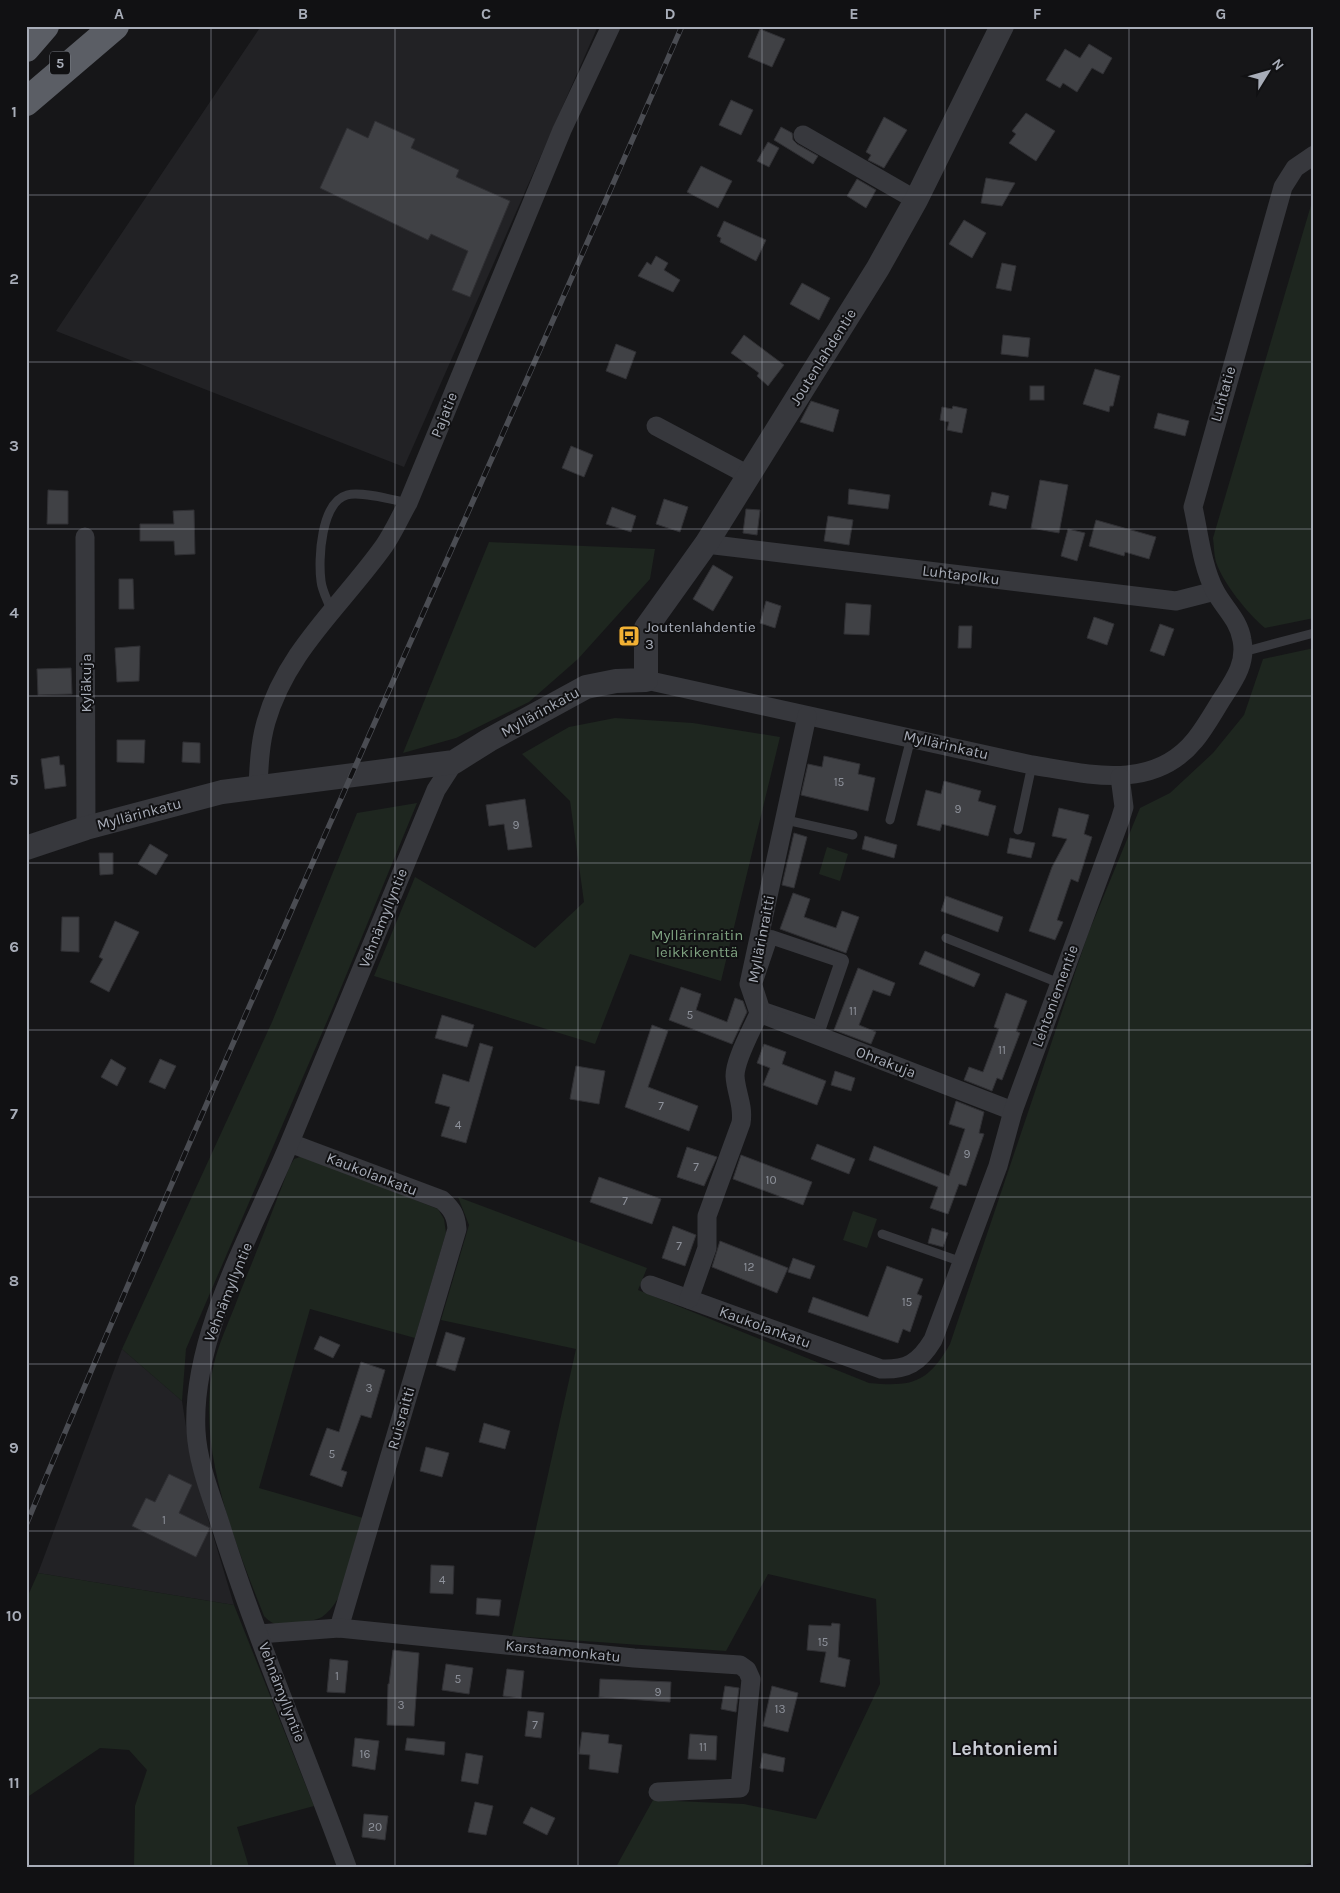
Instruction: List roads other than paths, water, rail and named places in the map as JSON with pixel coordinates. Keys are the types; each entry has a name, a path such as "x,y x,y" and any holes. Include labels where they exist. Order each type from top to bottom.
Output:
{"highway":[{"name":"5","path":"26,48 45,26"},
{"name":"5","path":"26,101 93,26"},
{"path":"26,101 115,26"}],"street":[{"name":"Pajatie","path":"258,786 260,751 266,722 294,662 308,639 384,545 408,503 562,130 611,26"},
{"name":"Joutenlahdentie","path":"646,680 646,628 706,544 878,268 916,200 1002,26"},
{"path":"803,135 916,200"},
{"name":"Luhtatie","path":"1243,646 1237,621 1215,591 1204,557 1193,507 1283,187 1296,168 1314,155"},
{"path":"656,426 748,476"},
{"name":"Kyläkuja","path":"85,537 86,828"},
{"name":"Luhtapolku","path":"706,544 1176,601 1215,591"},
{"path":"1120,777 1151,770 1165,764 1181,754 1195,740 1241,670 1243,646"},
{"name":"Myllärinkatu","path":"26,848 86,828 222,792 454,762 489,740 586,687 616,681 646,680 912,737 1032,765 1120,777"},
{"name":"Myllärinraitti","path":"759,1013 749,984 807,716"},
{"name":"Vehnämyllyntie","path":"347,1867 238,1579 201,1462 196,1432 196,1402 204,1353 215,1314 290,1143 436,790 454,762"},
{"name":"Lehtoniementie","path":"881,1369 899,1370 924,1354 932,1340 998,1166 1013,1111 1120,820 1124,807 1120,777"},
{"path":"771,937 842,961 819,1028 763,1009 755,984 771,937"},
{"path":"690,1299 707,1248 707,1216 741,1123 743,1112 736,1085 737,1067 759,1013"},
{"name":"Ohrakuja","path":"759,1013 1013,1111"},
{"name":"Kaukolankatu","path":"290,1143 442,1200 451,1208"},
{"name":"Ruisraitti","path":"339,1628 457,1229 457,1218 451,1208"},
{"name":"Kaukolankatu","path":"650,1285 881,1369"},
{"name":"Karstaamonkatu","path":"260,1634 339,1628 634,1658 740,1665 747,1670 751,1679 740,1788 658,1792"}],"lane":[{"path":"332,610 321,583 321,546 328,514 335,501 347,494 408,503"},
{"path":"1243,646 1314,633"},
{"path":"890,820 912,737"},
{"path":"1018,830 1032,765"},
{"path":"786,820 853,835"},
{"path":"946,938 1059,983"},
{"path":"882,1234 962,1262"}],"railway":[{"path":"26,1525 269,961 682,26"}],"place":[{"name":"Joutenlahdentie 3","path":"629,636"}],"district":[{"name":"Lehtoniemi","path":"1005,1748"}],"park label":[{"name":"Myllärinraitin leikkikenttä","path":"697,944"}]}
